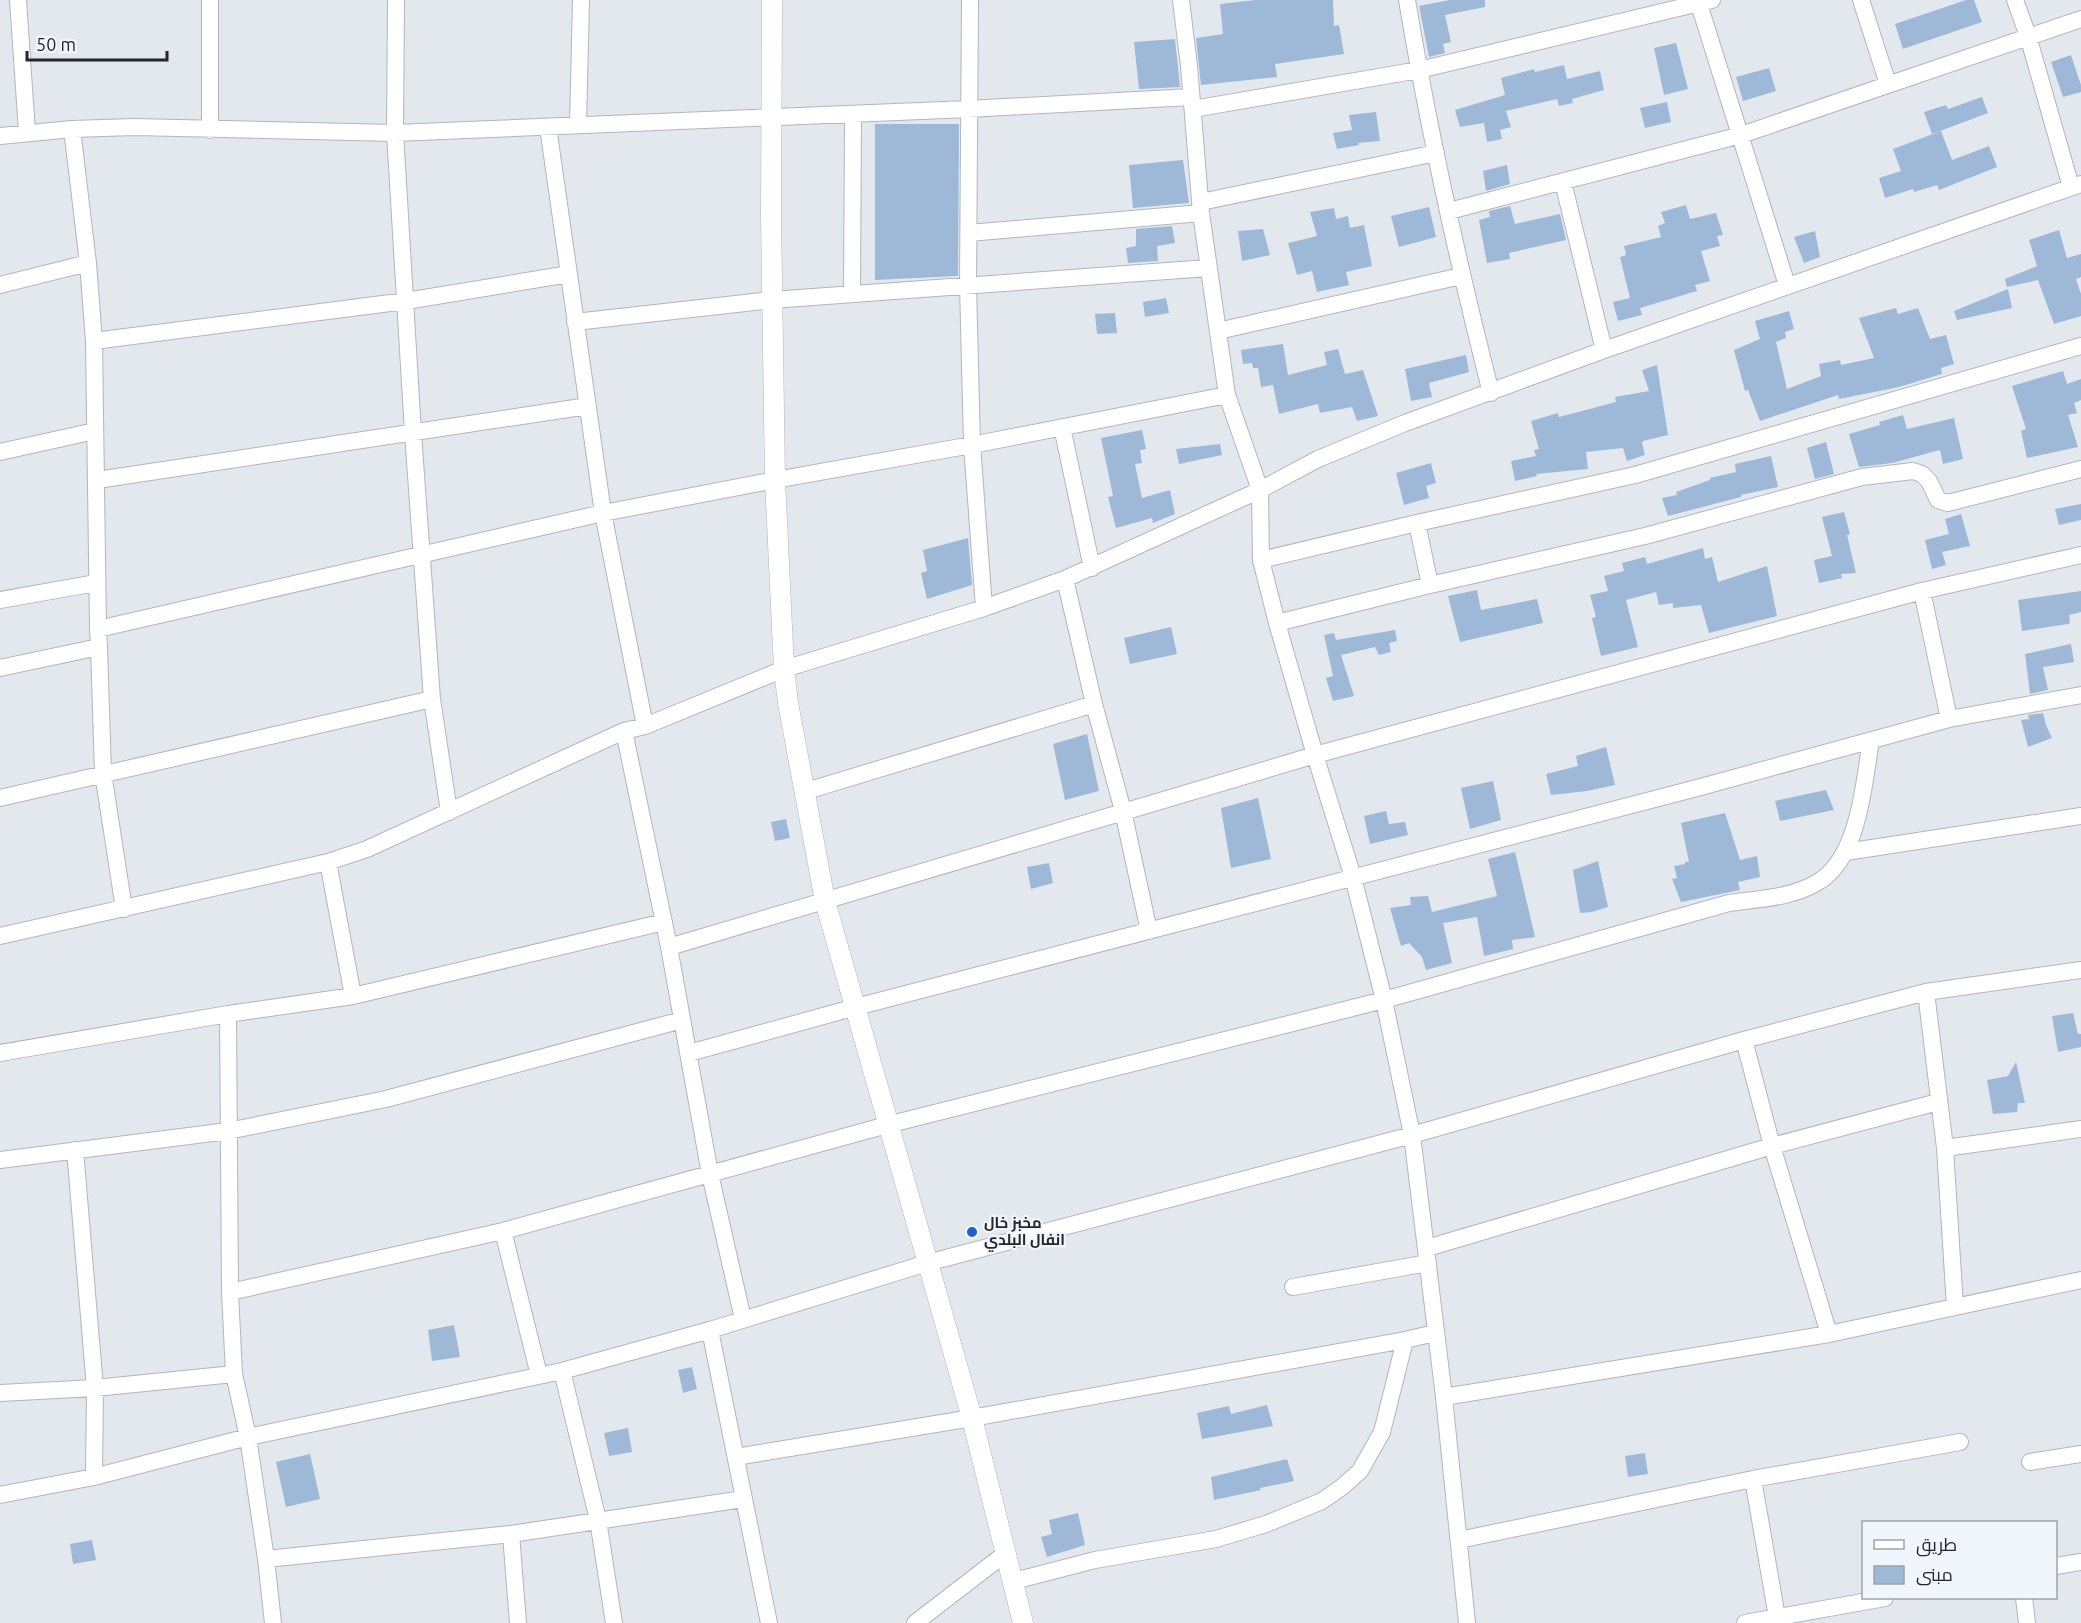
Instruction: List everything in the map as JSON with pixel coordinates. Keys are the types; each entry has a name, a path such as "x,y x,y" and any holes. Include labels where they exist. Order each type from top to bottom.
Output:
{"street":[{"path":"18,0 27,132"},
{"path":"210,0 210,130"},
{"path":"396,0 395,134 413,433 432,699 449,812"},
{"path":"578,125 581,0"},
{"path":"772,0 772,300 776,480 784,669 788,703 825,901 972,1418 1023,1623"},
{"path":"970,0 968,285 972,445 984,608"},
{"path":"1181,0 1208,268 1227,395 1260,490 1261,560 1315,756 1353,877 1384,1000 1412,1135 1444,1397 1467,1623"},
{"path":"1407,0 1461,276 1491,393"},
{"path":"1861,0 1888,84"},
{"path":"0,936 328,862 367,849 624,731 645,726 784,669 984,608 1092,568 1260,490 1318,459 1405,423 1787,285 2076,186 2015,0"},
{"path":"0,136 27,132 134,127 395,134 968,109 1192,103 1419,69 1695,3 1741,135 1787,285"},
{"path":"1449,211 1741,135 2081,19"},
{"path":"852,294 853,114"},
{"path":"548,127 603,513 645,726"},
{"path":"72,129 88,263 94,341 97,480 96,583 103,773 124,909"},
{"path":"969,233 1201,207 1436,153"},
{"path":"1563,182 1604,350"},
{"path":"0,285 88,263"},
{"path":"575,322 772,300 1208,268"},
{"path":"94,341 406,301 569,274"},
{"path":"1218,331 1461,276"},
{"path":"1261,560 1635,475 2081,346"},
{"path":"98,629 603,513 1227,395"},
{"path":"97,480 588,406"},
{"path":"1062,427 1092,568"},
{"path":"0,452 95,431"},
{"path":"1277,623 1645,536 1862,477 1912,471 1922,474 1938,500 1948,503 2081,470"},
{"path":"1417,523 1430,585"},
{"path":"669,947 1315,756 1922,591 2081,555"},
{"path":"1065,579 1094,704 1123,811 1149,931"},
{"path":"0,600 96,583"},
{"path":"1922,591 1949,719"},
{"path":"0,668 99,647"},
{"path":"689,1053 856,1007 1697,788 1949,719 2081,695"},
{"path":"0,798 432,699"},
{"path":"803,792 1094,704"},
{"path":"624,731 669,947 710,1174 744,1319"},
{"path":"230,1292 503,1231 887,1125 1384,1000 1729,903 1788,894 1818,883 1834,871 1846,852 1859,810 1871,740"},
{"path":"1846,852 2081,816"},
{"path":"328,862 353,996"},
{"path":"0,1053 228,1014 353,996 664,922"},
{"path":"0,1495 94,1477 248,1437 562,1371 710,1330 927,1263 1412,1135 1744,1040 1926,992 2081,970"},
{"path":"1926,992 1945,1148 1955,1307"},
{"path":"228,1014 230,1292 234,1374 248,1437 273,1623"},
{"path":"0,1160 228,1131 386,1099 682,1020"},
{"path":"1744,1040 1772,1146 1829,1334"},
{"path":"1293,1287 1427,1256 1772,1146 1938,1102"},
{"path":"1945,1148 2081,1129"},
{"path":"75,1150 95,1388 94,1477"},
{"path":"503,1231 539,1375"},
{"path":"1444,1397 1829,1334 2081,1280"},
{"path":"710,1330 769,1623"},
{"path":"736,1457 972,1418 1435,1333"},
{"path":"1014,1581 1095,1560 1216,1539 1266,1524 1322,1501 1360,1471 1382,1432 1405,1340"},
{"path":"562,1371 598,1520 614,1623"},
{"path":"0,1393 95,1388 234,1374"},
{"path":"1459,1540 1754,1479 1960,1442"},
{"path":"2030,1462 2081,1454"},
{"path":"1754,1479 1778,1620"},
{"path":"266,1559 511,1534 743,1499"},
{"path":"511,1534 518,1623"},
{"path":"915,1623 1006,1553"},
{"path":"2057,1566 2081,1562"},
{"path":"1745,1623 1778,1620 1880,1599"},
{"path":"2024,1599 2027,1623"}],"building":[{"path":"1256,0 1333,0 1334,26 1339,25 1344,54 1275,64 1277,77 1201,85 1196,38 1223,34 1220,4"},
{"path":"1450,0 1485,0 1485,7 1445,15 1451,42 1443,44 1445,53 1429,57 1419,6"},
{"path":"1966,0 1974,0 1982,22 1903,49 1895,24"},
{"path":"1175,39 1180,87 1139,89 1134,42"},
{"path":"1676,43 1688,89 1664,95 1654,48"},
{"path":"2071,55 2081,85 2081,92 2063,97 2051,62"},
{"path":"1564,65 1567,79 1600,71 1604,90 1572,99 1573,103 1559,106 1557,99 1506,111 1511,127 1500,130 1502,139 1487,142 1484,123 1460,127 1455,110 1505,95 1501,78 1534,69 1535,72"},
{"path":"1769,68 1776,91 1743,101 1736,77"},
{"path":"1982,97 1988,113 1932,134 1924,112 1946,105 1948,109"},
{"path":"1667,102 1671,122 1645,128 1640,108"},
{"path":"1376,112 1380,141 1358,143 1359,145 1337,149 1333,133 1352,130 1349,115"},
{"path":"875,124 959,124 958,276 875,280"},
{"path":"1941,131 1952,160 1989,146 1997,167 1939,190 1937,185 1914,192 1913,189 1885,198 1879,178 1901,171 1893,149"},
{"path":"1183,160 1189,203 1133,208 1129,165"},
{"path":"1507,165 1510,184 1486,191 1483,171"},
{"path":"1686,205 1690,219 1716,213 1723,235 1717,236 1720,246 1701,251 1710,281 1695,285 1697,291 1640,308 1642,315 1618,321 1613,302 1630,298 1620,257 1626,255 1624,246 1661,237 1658,226 1665,223 1661,212"},
{"path":"1510,206 1515,224 1560,214 1566,240 1509,253 1510,259 1487,263 1479,220 1490,217 1489,211"},
{"path":"1429,207 1436,237 1399,247 1391,216"},
{"path":"1334,208 1336,219 1348,216 1350,228 1364,225 1372,266 1346,272 1349,285 1317,292 1312,271 1297,275 1288,243 1317,236 1310,212"},
{"path":"1172,226 1175,243 1157,246 1158,261 1128,263 1126,248 1136,246 1136,229"},
{"path":"1263,229 1270,255 1242,261 1238,231"},
{"path":"2059,230 2067,258 2081,254 2081,277 2076,279 2081,294 2081,316 2054,324 2038,280 2007,287 2005,279 2037,266 2029,240"},
{"path":"1815,231 1820,257 1804,263 1794,237"},
{"path":"2008,289 2012,308 1957,320 1954,311"},
{"path":"1166,298 1169,313 1145,317 1143,302"},
{"path":"1896,308 1898,314 1918,308 1930,339 1946,335 1954,364 1941,368 1942,374 1899,387 1839,399 1838,395 1760,421 1748,390 1745,391 1734,350 1760,339 1755,321 1789,311 1794,329 1785,332 1786,338 1776,342 1787,389 1821,376 1819,364 1840,360 1841,365 1874,358 1859,318"},
{"path":"1115,313 1117,333 1097,334 1095,314"},
{"path":"1283,344 1288,375 1327,365 1324,352 1338,349 1345,374 1363,370 1378,416 1357,421 1352,407 1320,413 1318,404 1279,414 1273,385 1261,387 1258,368 1253,368 1252,363 1243,364 1241,350"},
{"path":"1466,355 1469,372 1429,383 1432,397 1411,401 1405,369"},
{"path":"1657,365 1668,435 1643,441 1645,455 1627,461 1623,448 1586,452 1588,469 1536,474 1537,476 1515,481 1511,461 1536,456 1534,450 1539,449 1531,421 1558,413 1559,417 1616,402 1615,397 1649,391 1642,370"},
{"path":"2063,371 2067,384 2081,379 2081,400 2074,403 2077,413 2068,415 2078,447 2027,458 2021,431 2026,429 2012,386"},
{"path":"1903,415 1907,429 1954,418 1963,459 1943,464 1940,450 1892,463 1859,467 1849,434"},
{"path":"1142,430 1146,449 1140,450 1142,463 1135,464 1142,498 1170,490 1175,514 1153,523 1152,518 1116,528 1108,497 1113,496 1101,438"},
{"path":"1826,442 1834,474 1815,479 1807,448"},
{"path":"1220,444 1222,455 1179,464 1176,449"},
{"path":"1771,456 1778,487 1668,516 1662,498 1677,495 1676,492 1710,480 1710,478 1736,472 1735,464"},
{"path":"1431,463 1436,483 1426,486 1429,498 1404,505 1396,473"},
{"path":"2081,504 2081,520 2059,525 2055,509"},
{"path":"1844,512 1856,573 1841,574 1842,578 1819,583 1814,560 1832,556 1822,517"},
{"path":"1961,514 1970,546 1942,552 1946,565 1932,569 1925,540 1949,534 1945,519"},
{"path":"968,538 972,585 927,599 921,573 927,571 923,550"},
{"path":"1703,548 1705,559 1712,557 1718,582 1767,566 1777,616 1709,633 1701,605 1673,608 1673,603 1659,605 1656,592 1626,600 1638,647 1601,656 1592,618 1596,617 1590,595 1608,591 1604,576 1624,571 1622,563 1645,557 1647,564"},
{"path":"1477,590 1481,610 1537,599 1543,623 1460,642 1448,596"},
{"path":"2081,591 2081,612 2069,615 2070,623 2022,631 2018,600"},
{"path":"1171,627 1177,654 1130,664 1124,638"},
{"path":"1395,630 1397,641 1389,643 1391,652 1379,655 1375,647 1341,655 1354,696 1333,701 1326,678 1333,676 1324,635 1334,633 1336,640"},
{"path":"2071,644 2074,662 2043,667 2048,690 2030,694 2025,654"},
{"path":"2043,713 2052,738 2028,747 2021,720 2029,719 2028,715"},
{"path":"1087,734 1099,791 1065,800 1053,744"},
{"path":"1606,747 1615,785 1551,795 1546,774 1578,766 1576,756"},
{"path":"1493,781 1501,820 1470,829 1461,788"},
{"path":"1826,790 1834,810 1780,821 1775,801"},
{"path":"1258,798 1271,859 1231,868 1221,808"},
{"path":"1386,811 1389,824 1405,822 1408,835 1370,844 1364,816"},
{"path":"1725,813 1740,860 1757,856 1760,877 1738,882 1740,890 1681,902 1672,879 1677,878 1674,866 1689,862 1681,823"},
{"path":"786,819 790,838 775,841 771,822"},
{"path":"1515,852 1535,937 1512,940 1513,949 1484,956 1477,917 1443,923 1452,963 1426,970 1422,957 1409,943 1401,946 1390,908 1411,905 1410,897 1428,896 1432,912 1497,896 1488,859"},
{"path":"1598,861 1608,907 1580,913 1573,870"},
{"path":"1049,863 1053,883 1031,889 1027,867"},
{"path":"2073,1013 2078,1034 2081,1034 2081,1047 2058,1052 2052,1016"},
{"path":"2016,1062 2025,1103 2018,1103 2017,1112 1993,1114 1987,1080 2008,1076"},
{"path":"454,1325 460,1357 432,1361 428,1330"},
{"path":"692,1367 697,1389 683,1393 678,1370"},
{"path":"1267,1405 1273,1426 1202,1439 1197,1413 1229,1406 1231,1414"},
{"path":"628,1428 632,1452 609,1456 604,1433"},
{"path":"1645,1453 1648,1474 1628,1477 1625,1456"},
{"path":"310,1454 320,1499 286,1507 276,1462"},
{"path":"1287,1459 1294,1481 1214,1500 1211,1477"},
{"path":"1078,1513 1085,1545 1047,1557 1041,1537 1052,1534 1049,1520"},
{"path":"92,1540 96,1560 73,1564 70,1544"}],"place":[{"name":"مخبز خال انفال البلدي","path":"972,1232"}]}
